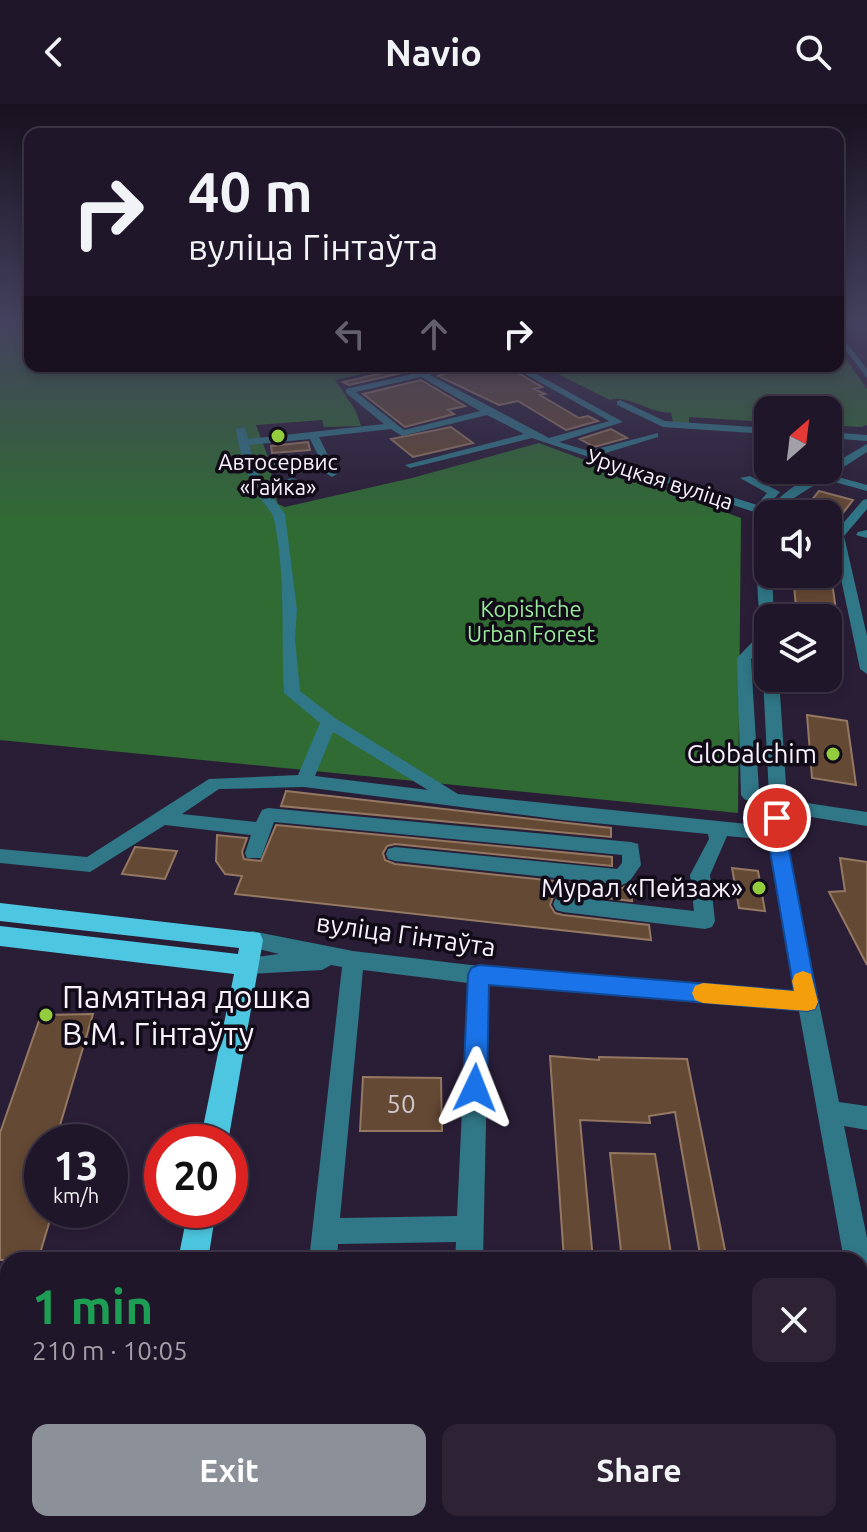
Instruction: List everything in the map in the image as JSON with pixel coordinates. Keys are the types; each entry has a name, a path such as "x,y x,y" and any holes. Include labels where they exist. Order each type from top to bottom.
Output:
{"main road":[{"path":"0,912 250,953"},
{"path":"0,936 250,953"},
{"path":"217,1124 250,953"},
{"path":"194,1252 199,1228"}],"street":[{"path":"363,388 349,391 402,433 488,412"},
{"name":"Уруцкая вуліца","path":"446,388 548,442 754,512"},
{"path":"548,442 618,422 555,388"},
{"path":"620,403 663,424 754,430"},
{"path":"243,443 393,426"},
{"path":"241,429 260,488 268,505 279,514 284,546 292,693 329,722 457,800"},
{"path":"313,435 332,474"},
{"path":"410,465 532,435"},
{"path":"588,455 654,435"},
{"path":"842,436 867,438"},
{"path":"842,462 867,447"},
{"path":"253,467 287,463"},
{"path":"746,478 774,492 770,500"},
{"path":"260,488 293,481"},
{"path":"842,481 867,488"},
{"path":"783,500 807,484"},
{"path":"867,502 838,536 867,669"},
{"path":"754,647 744,658 750,795 778,805 867,819"},
{"path":"772,692 778,805 776,834 856,1252"},
{"path":"304,781 329,722"},
{"path":"0,856 90,865 215,783 304,781 776,834"},
{"path":"254,853 268,815 631,849 632,865 622,877 395,854"},
{"path":"162,818 263,830"},
{"path":"563,904 705,921 700,875 718,839 717,829"},
{"name":"вуліца Гінтаўта","path":"250,953 807,1002"},
{"path":"324,1252 353,960"},
{"path":"470,1252 479,975"},
{"path":"830,1112 867,1118"},
{"path":"326,1231 471,1229"}],"green space":[{"name":"Kopishche Urban Forest","path":"0,388 340,388 356,411 361,426 324,427 322,420 256,425 271,465 272,485 278,504 285,507 412,478 539,443 741,518 738,813 0,740"},
{"path":"585,388 866,388 867,425 842,426 842,396 754,396 754,421 689,417 689,423 673,422 671,413 618,399 610,400"}],"building":[{"path":"389,388 434,388 465,406 448,410 454,414 405,427 363,394"},
{"path":"462,388 539,388 534,389 579,418 588,416 598,421 566,430 518,401 499,405"},
{"path":"451,427 473,443 413,457 391,439"},
{"path":"611,429 627,438 594,447 580,439"},
{"path":"308,442 310,450 272,453 271,446"},
{"path":"819,491 853,500 842,514 842,500 812,500"},
{"path":"794,588 833,588 835,604 796,604"},
{"path":"807,715 847,721 856,785 812,778"},
{"path":"286,791 611,828 611,837 281,806"},
{"path":"276,825 612,857 612,866 395,844 387,846 383,853 385,860 395,864 622,888 631,884 632,901 563,893 553,897 550,905 555,913 563,915 649,925 651,940 235,894 242,876 225,874 216,861 217,835 247,838 242,852 244,859 261,861"},
{"path":"135,847 177,851 165,879 122,874"},
{"path":"840,858 867,862 867,965 829,892 845,891"},
{"path":"732,868 758,871 765,911 739,908"},
{"path":"93,1014 60,1124 24,1124 24,1228 48,1228 40,1252 0,1252 0,1133 41,1015"},
{"path":"550,1056 599,1060 599,1057 687,1059 725,1252 700,1252 675,1112 649,1116 650,1123 580,1120 592,1252 563,1252"},
{"path":"363,1077 441,1078 442,1131 360,1131"},
{"path":"610,1153 655,1154 671,1252 621,1252"}],"slow traffic":[{"path":"703,993 807,1002 803,981"}],"place":[{"name":"Автосервис «Гайка»","path":"278,436"},
{"name":"Globalchim","path":"833,754"},
{"name":"Мурал «Пейзаж»","path":"759,888"},
{"name":"Памятная дошка В.М. Гінтаўту","path":"46,1015"}],"route":[{"path":"475,1088 479,975 807,1002 776,834 777,818"}]}
